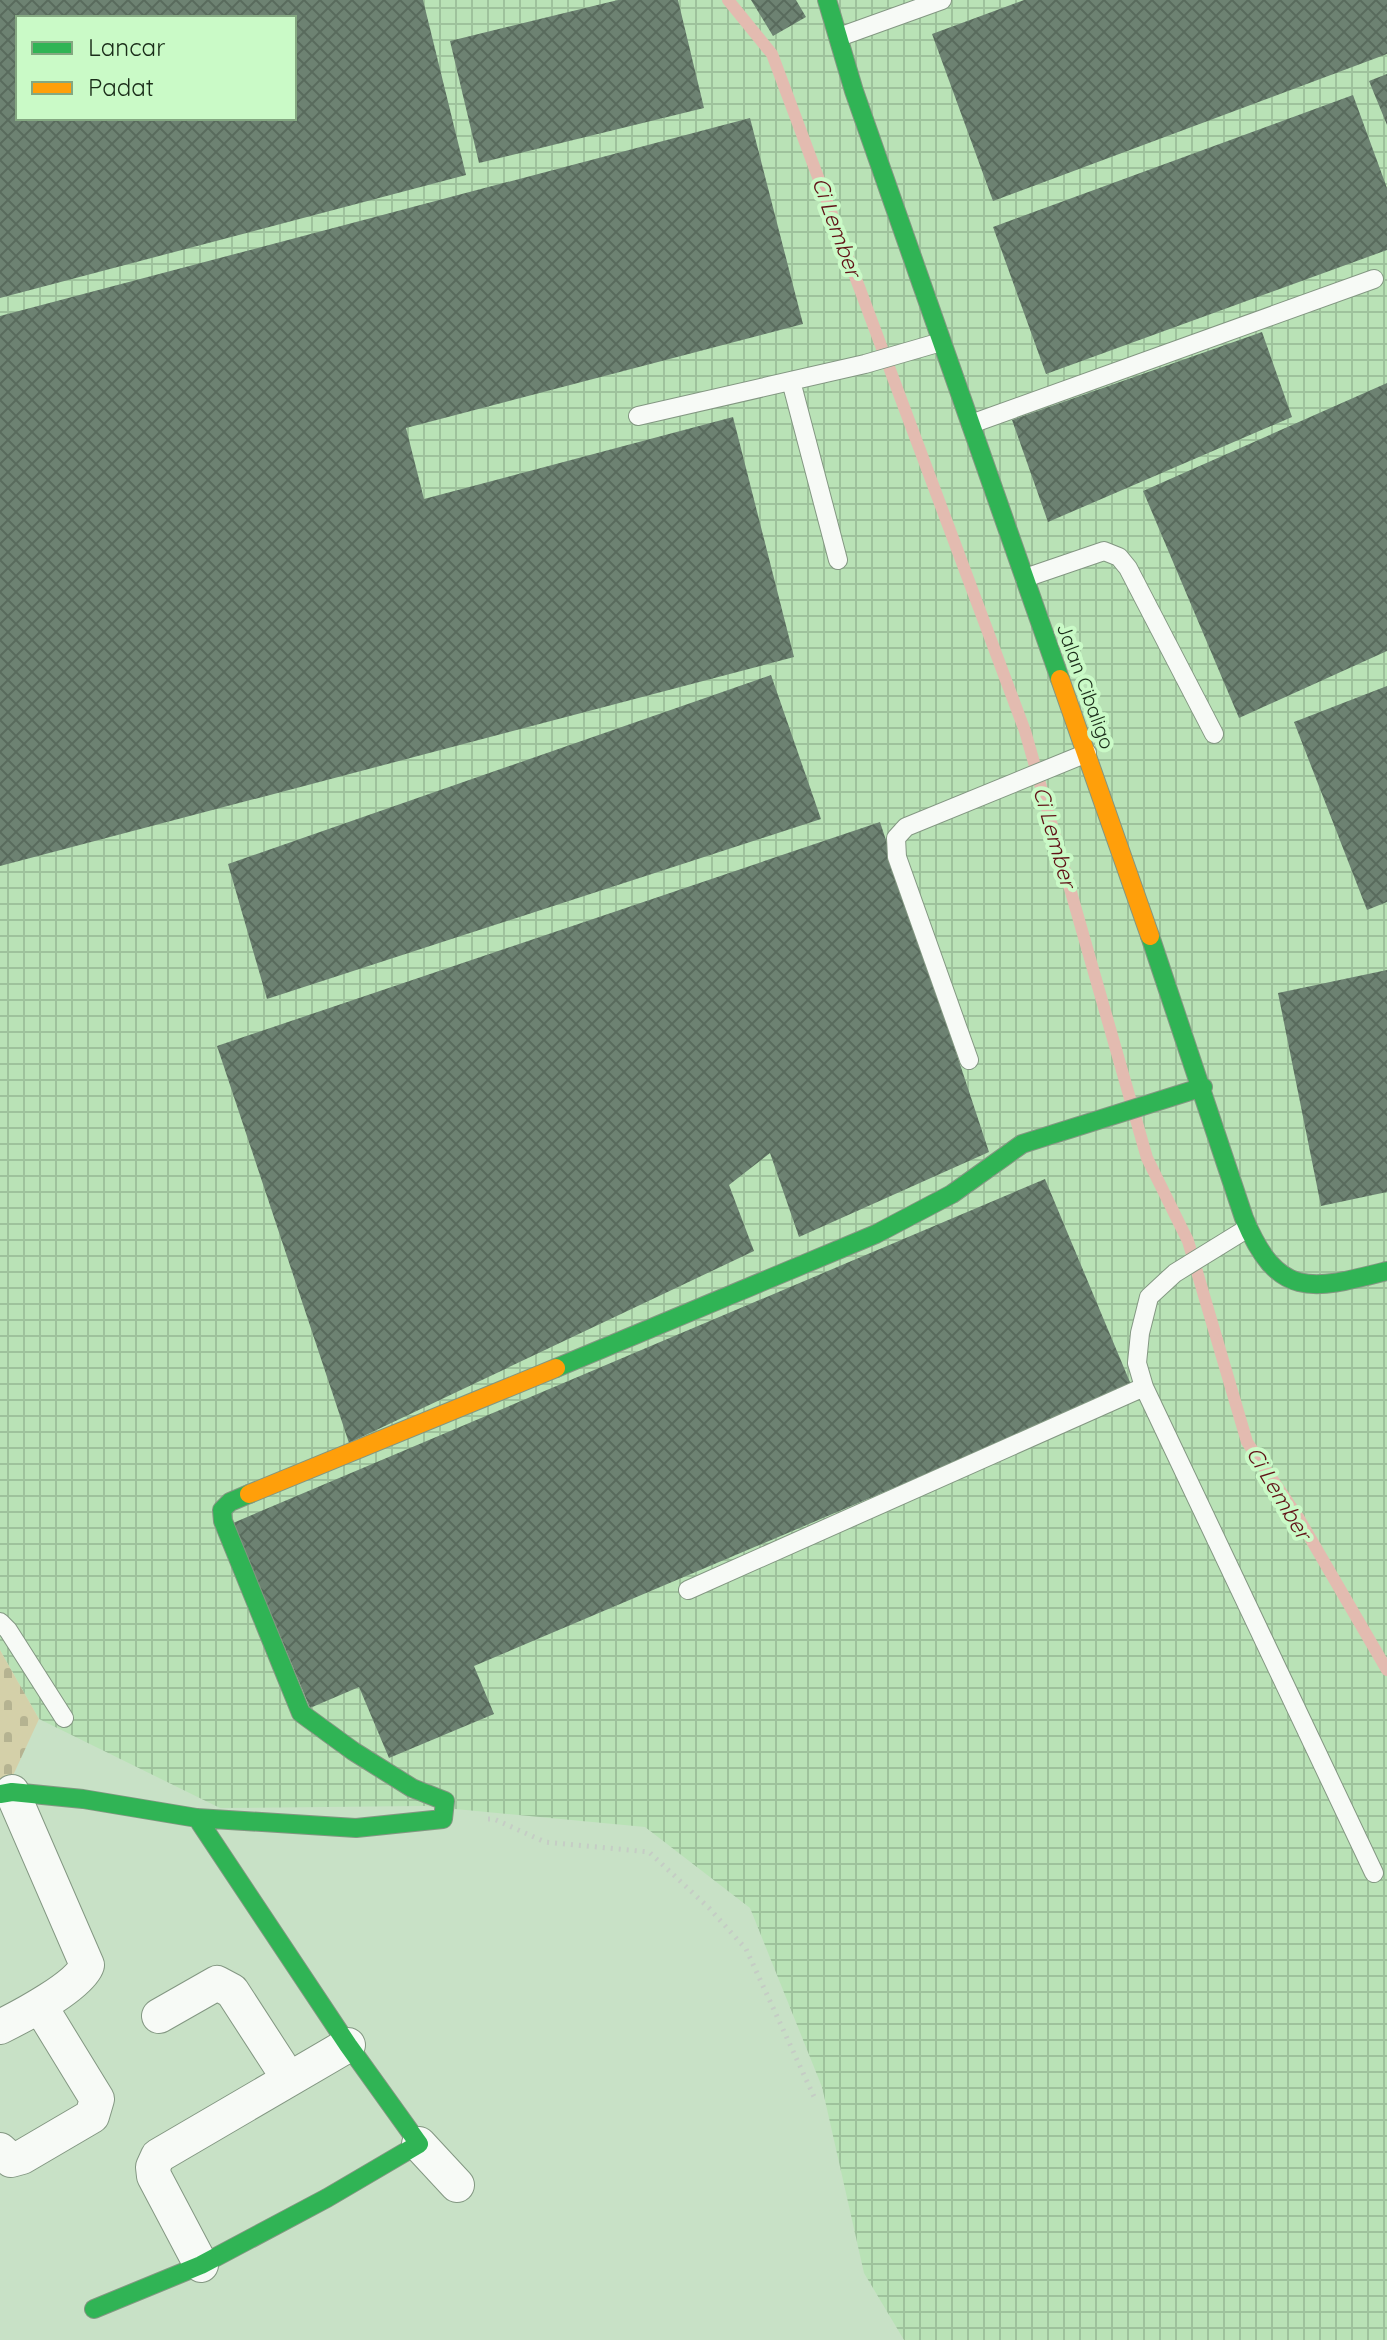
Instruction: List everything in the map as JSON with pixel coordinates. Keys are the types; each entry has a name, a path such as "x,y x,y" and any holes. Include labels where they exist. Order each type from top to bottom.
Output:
{"street":[{"name":"Jalan Cibaligo","path":"827,0 854,91 1203,1087 1248,1228 1266,1262 1284,1279 1303,1286 1331,1284 1387,1271"},
{"path":"0,2027 40,2006 83,1974 87,1965 6,1793 83,1799 197,1818 356,1828 443,1819 445,1801 412,1788 301,1713 223,1521 222,1510 230,1502 904,1222 1000,1163 1022,1144 1203,1087"},
{"path":"197,1818 348,2045 419,2144 457,2185"},
{"path":"159,2016 217,1983 224,1984 232,1991 289,2079"},
{"path":"0,2150 11,2160 22,2157 92,2116 97,2106 97,2099 40,2006"},
{"path":"201,2265 154,2176 153,2167 158,2156 348,2045"},
{"path":"94,2309 201,2265 327,2198 419,2144"}],"lane":[{"path":"839,37 942,0"},
{"path":"971,424 1374,279"},
{"path":"638,416 865,364 941,342"},
{"path":"791,381 838,560"},
{"path":"1023,578 1104,551 1119,557 1128,568 1214,734"},
{"path":"969,1060 897,857 896,838 906,827 1087,753"},
{"path":"1248,1228 1184,1268 1149,1297 1140,1333 1137,1363 1144,1387 1374,1873"},
{"path":"688,1590 1144,1387"},
{"path":"0,1622 64,1718"}],"path":[{"path":"443,1819 494,1819 545,1842 649,1852 709,1908 746,1949 816,2101"}],"shaded area":[{"path":"0,0 1387,0 1387,2340 904,2340 864,2273 822,2087 750,1908 645,1827 424,1806 220,1808 39,1719 0,1650"}],"green space":[{"path":"0,1650 39,1719 10,1782 0,1783"}],"building":[{"path":"0,0 423,0 466,175 0,298"},
{"path":"618,0 678,0 704,108 479,163 450,41"},
{"path":"751,0 796,0 806,17 773,36"},
{"path":"1024,0 1387,0 1387,54 993,201 932,34"},
{"path":"1387,74 1387,125 1369,81"},
{"path":"1353,95 1387,188 1387,250 1046,374 993,227"},
{"path":"750,118 803,324 406,428 424,499 733,417 794,657 0,866 0,316"},
{"path":"1262,332 1292,417 1048,522 1012,420"},
{"path":"1387,383 1387,651 1239,718 1143,491"},
{"path":"771,675 821,819 267,999 228,864"},
{"path":"1387,686 1387,902 1367,910 1294,722"},
{"path":"880,822 989,1152 799,1237 770,1153 729,1185 754,1251 349,1443 217,1046"},
{"path":"1387,970 1387,1192 1321,1206 1278,993"},
{"path":"1045,1179 1132,1387 474,1666 494,1714 389,1758 359,1687 310,1708 233,1523"}],"waterway":[{"name":"Ci Lember","path":"728,0 772,54 1025,731 1147,1158 1188,1241 1247,1442 1298,1517 1387,1670"}],"traffic: fast":[{"path":"827,0 854,91 1060,679"},
{"path":"1150,936 1244,1218 1270,1264 1284,1276 1318,1284 1387,1271"},
{"path":"556,1368 876,1234 952,1194 1022,1144 1203,1087"},
{"path":"0,1794 12,1792 83,1799 197,1818 356,1828 443,1819 445,1801 412,1788 301,1713 223,1521 222,1510 230,1502 249,1494"},
{"path":"94,2309 201,2265 327,2198 419,2144 348,2045 197,1818"}],"traffic: slow":[{"path":"1060,679 1150,936"},
{"path":"249,1494 556,1368"}]}
